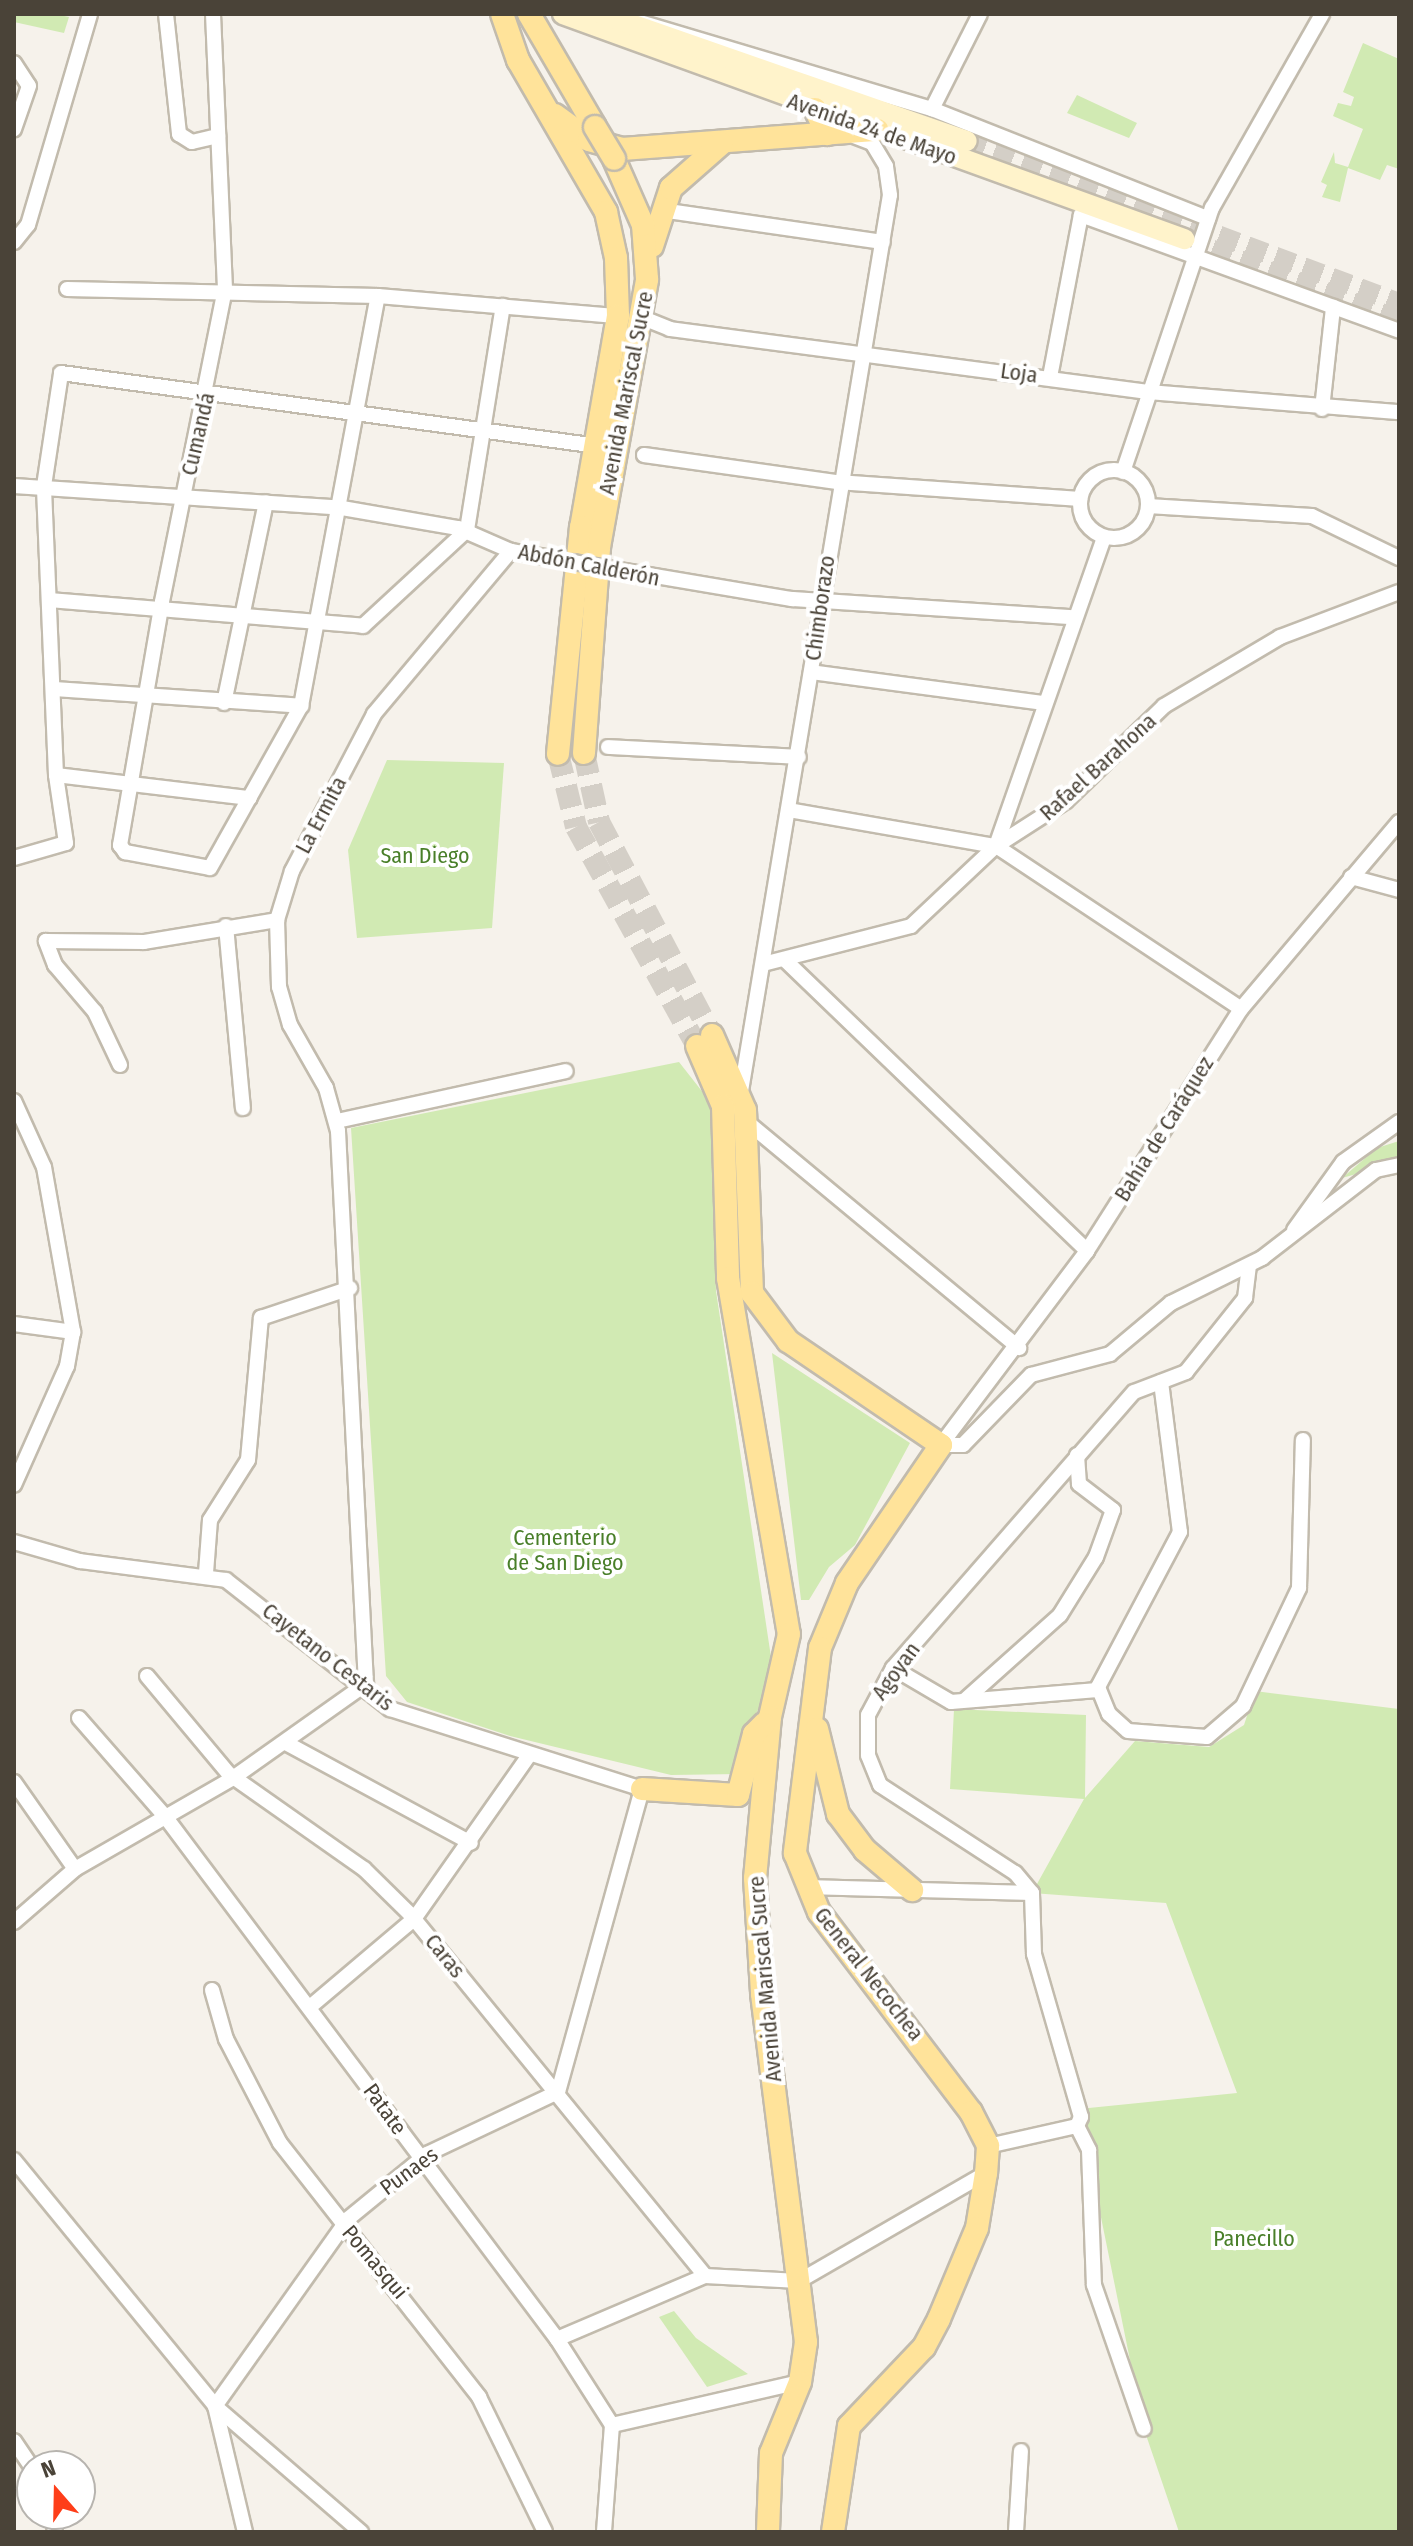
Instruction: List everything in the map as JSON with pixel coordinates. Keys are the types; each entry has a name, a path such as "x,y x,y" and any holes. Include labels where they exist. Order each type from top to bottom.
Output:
{"main road":[{"path":"486,14 518,60"},
{"name":"Avenida Mariscal Sucre","path":"502,14 518,60 606,212 618,316 581,527 558,754"},
{"name":"Avenida Mariscal Sucre","path":"529,14 614,159 643,225 647,279 643,318 599,547 584,753"},
{"name":"Avenida 24 de Mayo","path":"563,14 1190,247"},
{"name":"Avenida 24 de Mayo","path":"606,16 966,141"},
{"path":"543,103 579,134 613,149 721,144 827,134 853,136 877,130"},
{"path":"815,109 827,134"},
{"path":"647,279 661,210 681,175 721,144"},
{"name":"Avenida Mariscal Sucre","path":"768,2532 771,2453 800,2382 806,2342 762,1994 755,1878 770,1717 789,1634 743,1345 726,1263 723,1106 705,1040 740,1098 747,1122 752,1293 788,1341"},
{"path":"743,1345 771,1334 788,1341 941,1445"},
{"name":"General Necochea","path":"941,1445 847,1583 820,1648 814,1712 795,1834 805,1887 962,2099 988,2146"},
{"path":"814,1712 838,1814 865,1850 912,1890"},
{"path":"642,1789 738,1795 754,1734 770,1717"},
{"path":"833,2532 849,2426 924,2347 939,2319 977,2228 988,2146"}],"street":[{"path":"14,242 28,225 90,14"},
{"path":"166,14 179,134 192,142 218,136"},
{"name":"Cumandá","path":"213,14 225,289 207,394 162,608 150,698 121,850 210,868 250,798"},
{"path":"932,109 980,14"},
{"path":"1123,472 1190,247 1322,14"},
{"name":"Avenida 24 de Mayo","path":"606,16 641,17 932,109 1208,218"},
{"path":"14,63 29,86 14,129"},
{"name":"Chimborazo","path":"740,1098 799,757 837,482 859,351 883,242 889,172 872,143 853,136"},
{"path":"661,210 883,242"},
{"name":"Avenida 24 de Mayo","path":"1050,377 1081,215 1190,247 1399,331"},
{"path":"67,289 225,289 378,296 618,316"},
{"path":"56,775 250,798 301,706 342,508 378,296"},
{"path":"50,600 363,626 467,530 503,306"},
{"path":"1322,409 1333,307"},
{"name":"Loja","path":"643,318 670,329 859,351 1149,392 1322,409 1399,412"},
{"path":"14,858 65,848 56,775 44,486 61,373 207,394 486,425 590,445"},
{"path":"644,455 837,482 1080,499"},
{"path":"1123,472 1142,484 1148,506 1134,532 1104,537 1082,518 1080,499 1101,473 1123,472"},
{"name":"Abdón Calderón","path":"14,486 184,492 342,508 467,530 511,551 821,601 1073,617"},
{"path":"224,703 266,502"},
{"path":"1148,506 1312,516 1399,558"},
{"path":"996,846 1073,617 1104,537"},
{"name":"La Ermita","path":"337,1121 290,1025 279,987 277,920 292,871 374,714 511,551"},
{"name":"Rafael Barahona","path":"763,964 786,961 911,926 996,846 1066,801 1164,706 1280,637 1399,592"},
{"path":"811,672 1043,703"},
{"path":"54,689 301,706"},
{"path":"608,747 799,757"},
{"path":"789,810 996,846 1241,1009"},
{"name":"Bahía de Caráquez","path":"941,1445 1019,1348 1087,1251 1241,1009 1399,822"},
{"path":"1351,877 1399,890"},
{"path":"120,1065 95,1012 55,965 46,941 144,942 226,926 277,920"},
{"path":"226,926 243,1108"},
{"path":"786,961 1087,1251"},
{"path":"14,1922 75,1869 233,1778 366,1684 350,1288 337,1121 566,1071"},
{"path":"14,1101 44,1167 73,1332 67,1366 14,1485"},
{"path":"747,1122 1019,1348"},
{"path":"1293,1234 1343,1162 1399,1122"},
{"path":"941,1445 963,1445 1031,1375 1110,1354 1171,1303 1249,1266 1376,1170 1399,1165"},
{"name":"Agoyan","path":"1032,1893 1015,1873 880,1785 868,1755 868,1715 893,1668 1134,1392 1186,1372 1245,1298 1249,1266"},
{"path":"206,1573 210,1520 248,1460 261,1318 350,1288"},
{"path":"14,1324 73,1332"},
{"path":"1098,1690 1180,1532 1161,1382"},
{"path":"1098,1690 1119,1726 1194,1738 1230,1722 1299,1588 1303,1440"},
{"path":"965,1700 1060,1615 1096,1557 1113,1510 1079,1484 1077,1455"},
{"name":"Cayetano Cestaris","path":"14,1542 80,1561 206,1573 366,1684 390,1709 528,1757 642,1789"},
{"path":"893,1668 947,1701 1098,1690"},
{"name":"Caras","path":"147,1676 233,1778 364,1869 414,1919 705,2276"},
{"name":"Patate","path":"79,1718 164,1815 311,2006 557,2339 612,2425"},
{"path":"286,1743 471,1843"},
{"path":"311,2006 414,1919 471,1843 528,1757"},
{"path":"14,1782 75,1869"},
{"path":"558,2092 642,1789"},
{"path":"805,1887 1032,1893 1027,1922 1081,2117 1077,2126"},
{"name":"Pomasqui","path":"212,1990 257,2103 344,2224 479,2397 545,2532"},
{"name":"Punaes","path":"215,2406 344,2224 421,2158 558,2092"},
{"path":"988,2146 1077,2126"},
{"path":"1077,2126 1089,2150 1094,2285 1144,2429"},
{"path":"14,2160 215,2406 361,2532"},
{"path":"557,2339 705,2276 799,2281 986,2173"},
{"path":"604,2532 612,2425 800,2382"},
{"path":"215,2406 245,2532"},
{"path":"1016,2532 1021,2451"}],"green space":[{"path":"14,14 69,17 64,33 14,22"},
{"path":"1363,43 1399,59 1399,169 1387,165 1380,180 1348,168 1340,202 1322,197 1327,185 1321,182 1334,152 1335,163 1348,167 1363,129 1333,116 1338,103 1351,106 1354,97 1343,92"},
{"path":"1077,95 1137,123 1129,138 1067,113"},
{"name":"San Diego","path":"387,760 504,763 492,928 357,938 348,850"},
{"name":"Cementerio de San Diego","path":"679,1062 712,1104 716,1291 774,1677 749,1728 739,1774 671,1775 510,1736 407,1702 386,1676 351,1128"},
{"path":"1399,1141 1399,1162 1342,1178 1377,1148"},
{"path":"772,1353 910,1443 855,1545 829,1567 809,1600 801,1600"},
{"name":"Panecillo","path":"1255,1691 1399,1709 1399,2532 1179,2532 1144,2429 1079,2109 1237,2093 1166,1903 1032,1893 1084,1799 950,1789 954,1709 1086,1715 1085,1798 1135,1741 1209,1747 1244,1725"},
{"path":"674,2311 696,2338 748,2374 707,2387 659,2317"}],"tunnel":[{"path":"966,141 1399,303"},
{"path":"1184,239 1399,320"},
{"path":"584,753 599,822 712,1035"},
{"path":"558,754 576,827 697,1046"}]}
